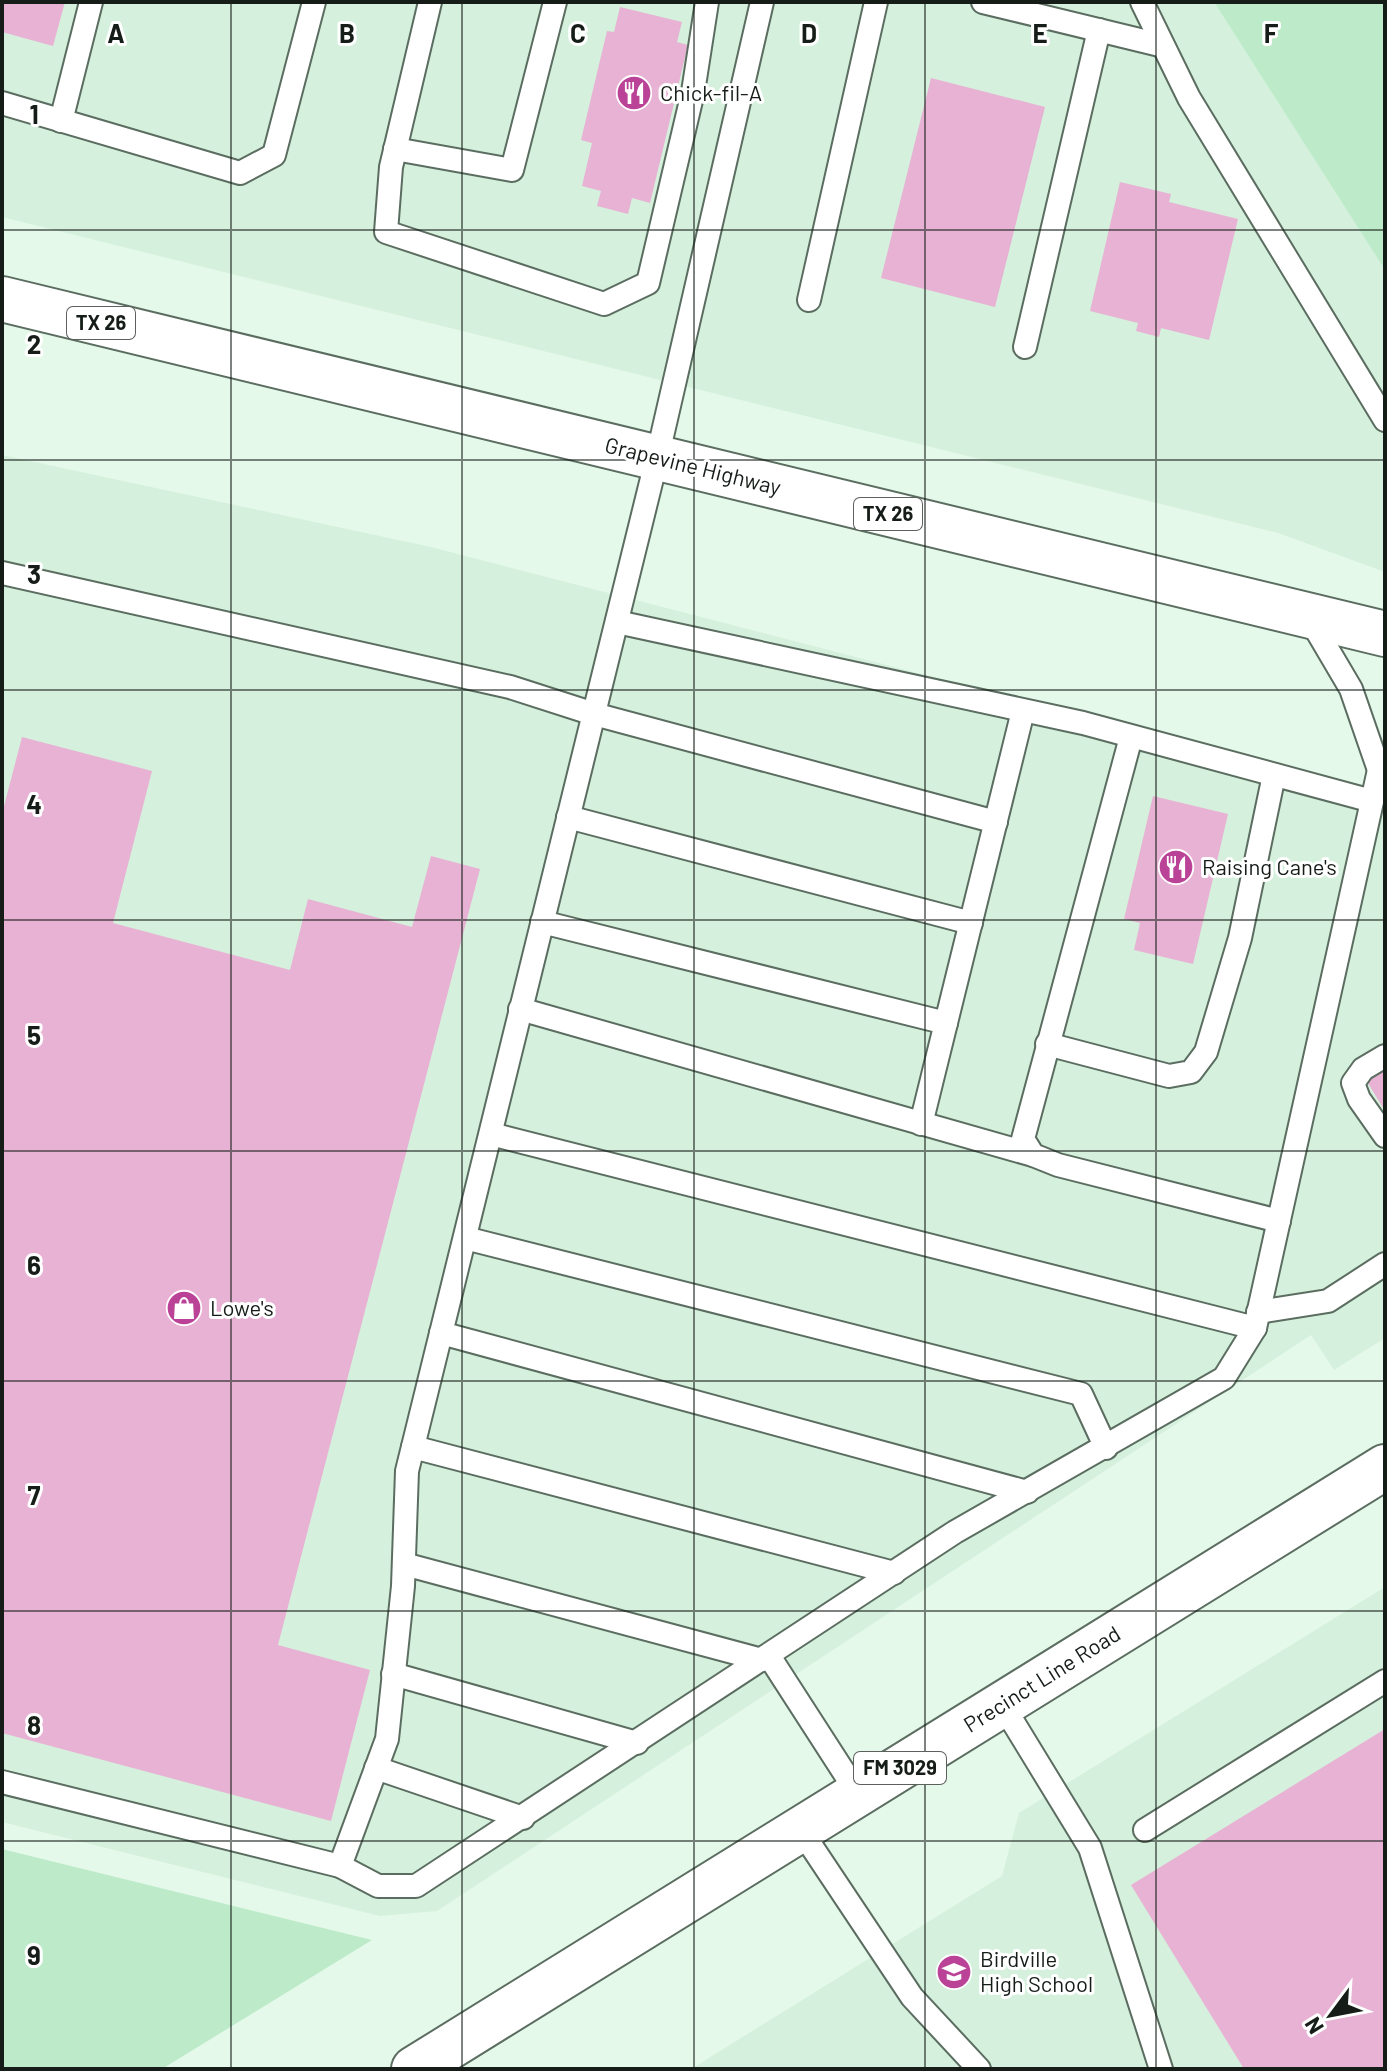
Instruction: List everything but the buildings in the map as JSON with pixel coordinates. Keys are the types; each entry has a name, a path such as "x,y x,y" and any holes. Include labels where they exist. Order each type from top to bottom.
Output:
{"main road":[{"name":"Grapevine Highway","path":"2,299 1385,634"},
{"name":"Precinct Line Road","path":"414,2069 1385,1467"}],"lane":[{"path":"61,121 91,2"},
{"path":"2,103 240,173 274,155 314,2"},
{"path":"430,2 395,149 386,232 604,304 648,283 693,92 707,2"},
{"path":"395,149 512,170 555,2"},
{"path":"340,1866 387,1739 404,1564 407,1471 657,458 762,2"},
{"path":"809,300 876,2"},
{"path":"983,2 1160,45"},
{"path":"1142,2 1160,45 1385,420"},
{"path":"1025,347 1099,30"},
{"path":"2,573 510,687 594,714 996,822"},
{"path":"2,1782 340,1866 378,1886 416,1886 955,1532 1224,1378 1256,1320 1382,766 1351,689 1307,615"},
{"path":"617,622 1023,711 1372,801"},
{"path":"921,1124 1023,711"},
{"path":"1033,1155 1023,1139 1131,737"},
{"path":"1047,1044 1169,1076 1191,1072 1206,1052 1240,938 1274,775"},
{"path":"568,817 971,923"},
{"path":"542,922 946,1023"},
{"path":"520,1009 921,1124 1279,1221"},
{"path":"1385,1056 1363,1069 1353,1083 1359,1099 1385,1136"},
{"path":"491,1134 1256,1320 1328,1301 1385,1264"},
{"path":"465,1238 1081,1394 1106,1448"},
{"path":"441,1333 1027,1492"},
{"path":"413,1447 894,1573"},
{"path":"404,1564 766,1658 858,1794"},
{"path":"393,1674 637,1743"},
{"path":"1145,1830 1385,1681"},
{"path":"1002,1704 1090,1848 1161,2069"},
{"path":"376,1768 523,1818"},
{"path":"800,1829 912,1997 979,2069"}],"shaded area":[{"path":"2,2 1214,2 1385,270 1385,572 1278,533 2,217"},
{"path":"2,455 431,547 1289,769 1385,790 1385,1338 1334,1370 1311,1335 437,1911 380,1916 2,1822"},
{"path":"1385,1587 1385,2069 691,2069 1002,1876 1019,1813"}],"green space":[{"path":"1214,2 1385,2 1385,270"},
{"path":"2,1849 372,1940 162,2069 2,2069"}],"place":[{"name":"Chick-fil-A","path":"634,93"},
{"name":"Raising Cane's","path":"1176,867"},
{"name":"Lowe's","path":"184,1308"},
{"name":"Birdville High School","path":"954,1972"}]}
